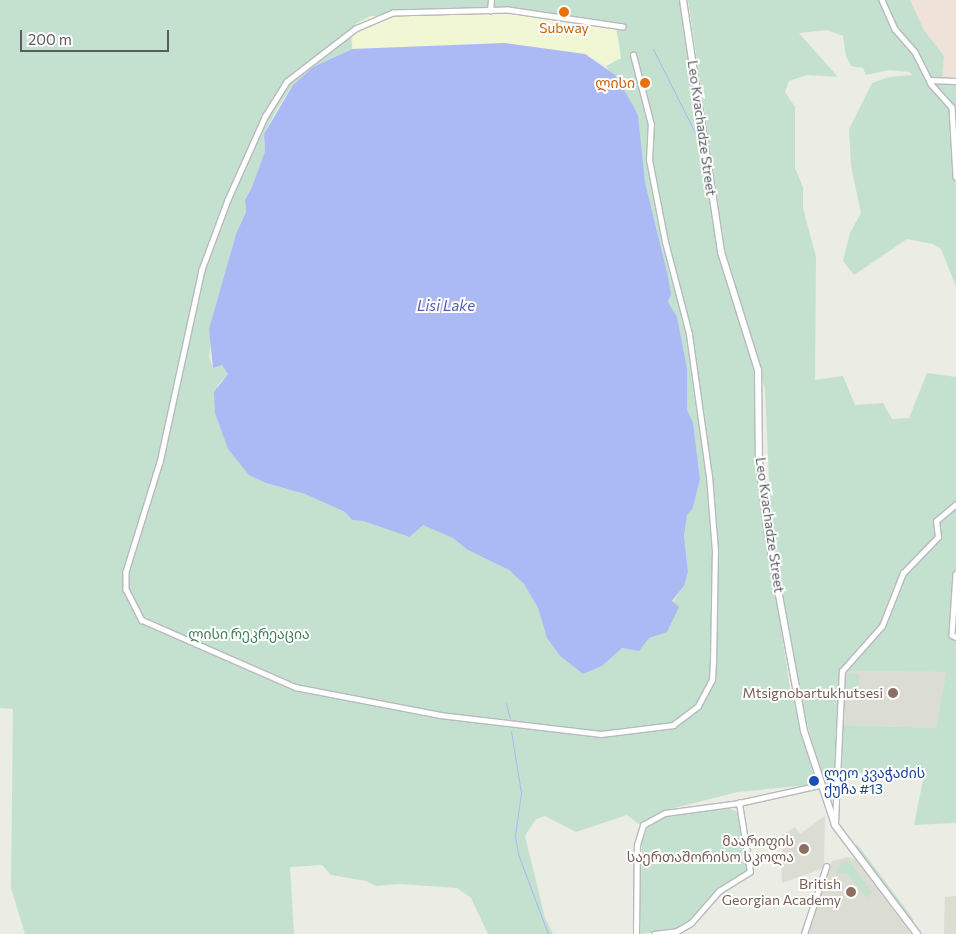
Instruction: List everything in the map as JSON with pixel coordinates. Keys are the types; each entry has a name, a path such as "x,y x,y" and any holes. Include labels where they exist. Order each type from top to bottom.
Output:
{"main road":[{"name":"Leo Kvachadze Street","path":"683,0 722,252 758,370 759,462 768,535 794,688 820,785 835,825 918,933"}],"street":[{"path":"490,11 491,0"},
{"path":"882,0 895,29 915,52 929,80 952,107 956,177"},
{"path":"623,27 514,11 387,15 357,28 297,72 266,114 228,200 202,270 160,462 126,572 126,589 137,613 148,624 295,686 440,715 601,734 674,725 692,712 707,692 712,674 715,561 709,477 689,334 665,242 649,160 651,125 633,55"},
{"path":"929,80 956,81"},
{"path":"835,825 842,671 882,626 900,578 938,537 936,521 956,504"},
{"path":"956,574 952,635 956,637"},
{"path":"636,934 637,845 644,825 665,813 739,803 820,785"},
{"path":"654,934 678,931 691,923 719,891 750,872 739,803"},
{"path":"804,934 826,867"}],"shaded area":[{"path":"910,0 956,0 956,81 941,80 944,56 924,30"},
{"name":"Mtsignobartukhutsesi","path":"846,671 946,672 936,728 843,725"},
{"name":"მაარიფის საერთაშორისო სკოლა","path":"825,816 824,868 782,883 781,852 785,848 781,836 795,827 800,834"},
{"name":"British Georgian Academy","path":"848,857 855,859 911,934 807,934 832,861"},
{"path":"956,896 956,934 944,934 945,897"}],"green space":[{"name":"ლისი რეკრეაცია","path":"0,0 680,0 721,264 756,370 764,537 775,589 790,688 815,779 808,785 738,792 662,811 640,825 627,815 576,832 545,816 536,819 525,836 545,918 553,934 488,934 471,898 457,888 399,884 376,886 366,881 331,875 322,865 290,867 294,934 25,934 11,888 13,709 0,708","holes":["444,14 616,28 621,58 606,66 634,107 645,182 667,272 668,302 677,318 687,368 687,410 693,422 700,479 693,508 687,515 684,536 688,572 684,586 639,651 622,648 602,666 583,674 560,656 547,638 538,608 524,584 509,570 468,550 454,538 423,524 411,537 363,521 352,520 345,512 305,494 266,483 217,386 228,374 222,364 213,368 209,357 212,336 209,329 236,234 246,212 245,200 252,187 265,151 264,134 278,107 293,85 313,67 352,49 351,31 387,15"]},
{"path":"688,0 910,0 924,30 944,56 942,79 956,81 956,286 941,249 933,244 907,239 854,275 843,261 850,233 861,213 851,166 849,129 872,83 889,77 913,75 909,72 889,70 866,75 863,68 851,66 846,56 843,36 827,30 799,33 838,77 807,75 789,81 785,92 795,107 795,168 803,187 803,208 816,257 815,380 843,376 855,405 883,403 892,419 909,418 927,373 956,377 956,823 914,825 925,770 832,774 828,802 799,693 771,525 765,389 725,251","holes":["846,671 946,672 936,728 843,725"]},
{"path":"847,673 859,674 858,699 846,699"},
{"path":"727,808 738,812 749,871 716,890 688,922 676,929 640,934 642,832 647,825 663,816"},
{"path":"857,844 914,920 911,923 855,847"},
{"path":"849,861 872,893 867,898 847,874 837,873 839,864"}],"sand":[{"path":"511,12 616,28 621,58 606,66 585,54 505,43 352,49 354,25 371,16"}],"water":[{"name":"Lisi Lake","path":"505,43 585,54 615,75 634,107 638,116 645,182 671,294 668,302 677,317 687,368 687,410 693,422 700,479 693,508 687,515 684,536 688,572 684,586 672,601 679,607 667,632 649,638 639,651 622,648 602,666 583,674 560,656 547,638 538,608 524,584 509,570 468,550 453,538 423,525 410,537 363,521 352,520 345,512 305,494 266,483 249,475 228,449 215,413 214,392 228,374 222,365 213,368 209,329 236,234 246,212 245,200 252,187 265,151 264,134 293,85 313,67 352,49"}],"waterway":[{"path":"653,49 695,133"},
{"path":"506,703 510,719"},
{"path":"511,731 521,793 515,835 518,854 548,934"}],"place":[{"name":"Subway","path":"564,12"},
{"name":"ლისი","path":"645,83"},
{"name":"Mtsignobartukhutsesi","path":"893,693"},
{"name":"ლეო კვაჭაძის ქუჩა #13","path":"814,781"},
{"name":"მაარიფის საერთაშორისო სკოლა","path":"804,849"},
{"name":"British Georgian Academy","path":"851,892"}]}
